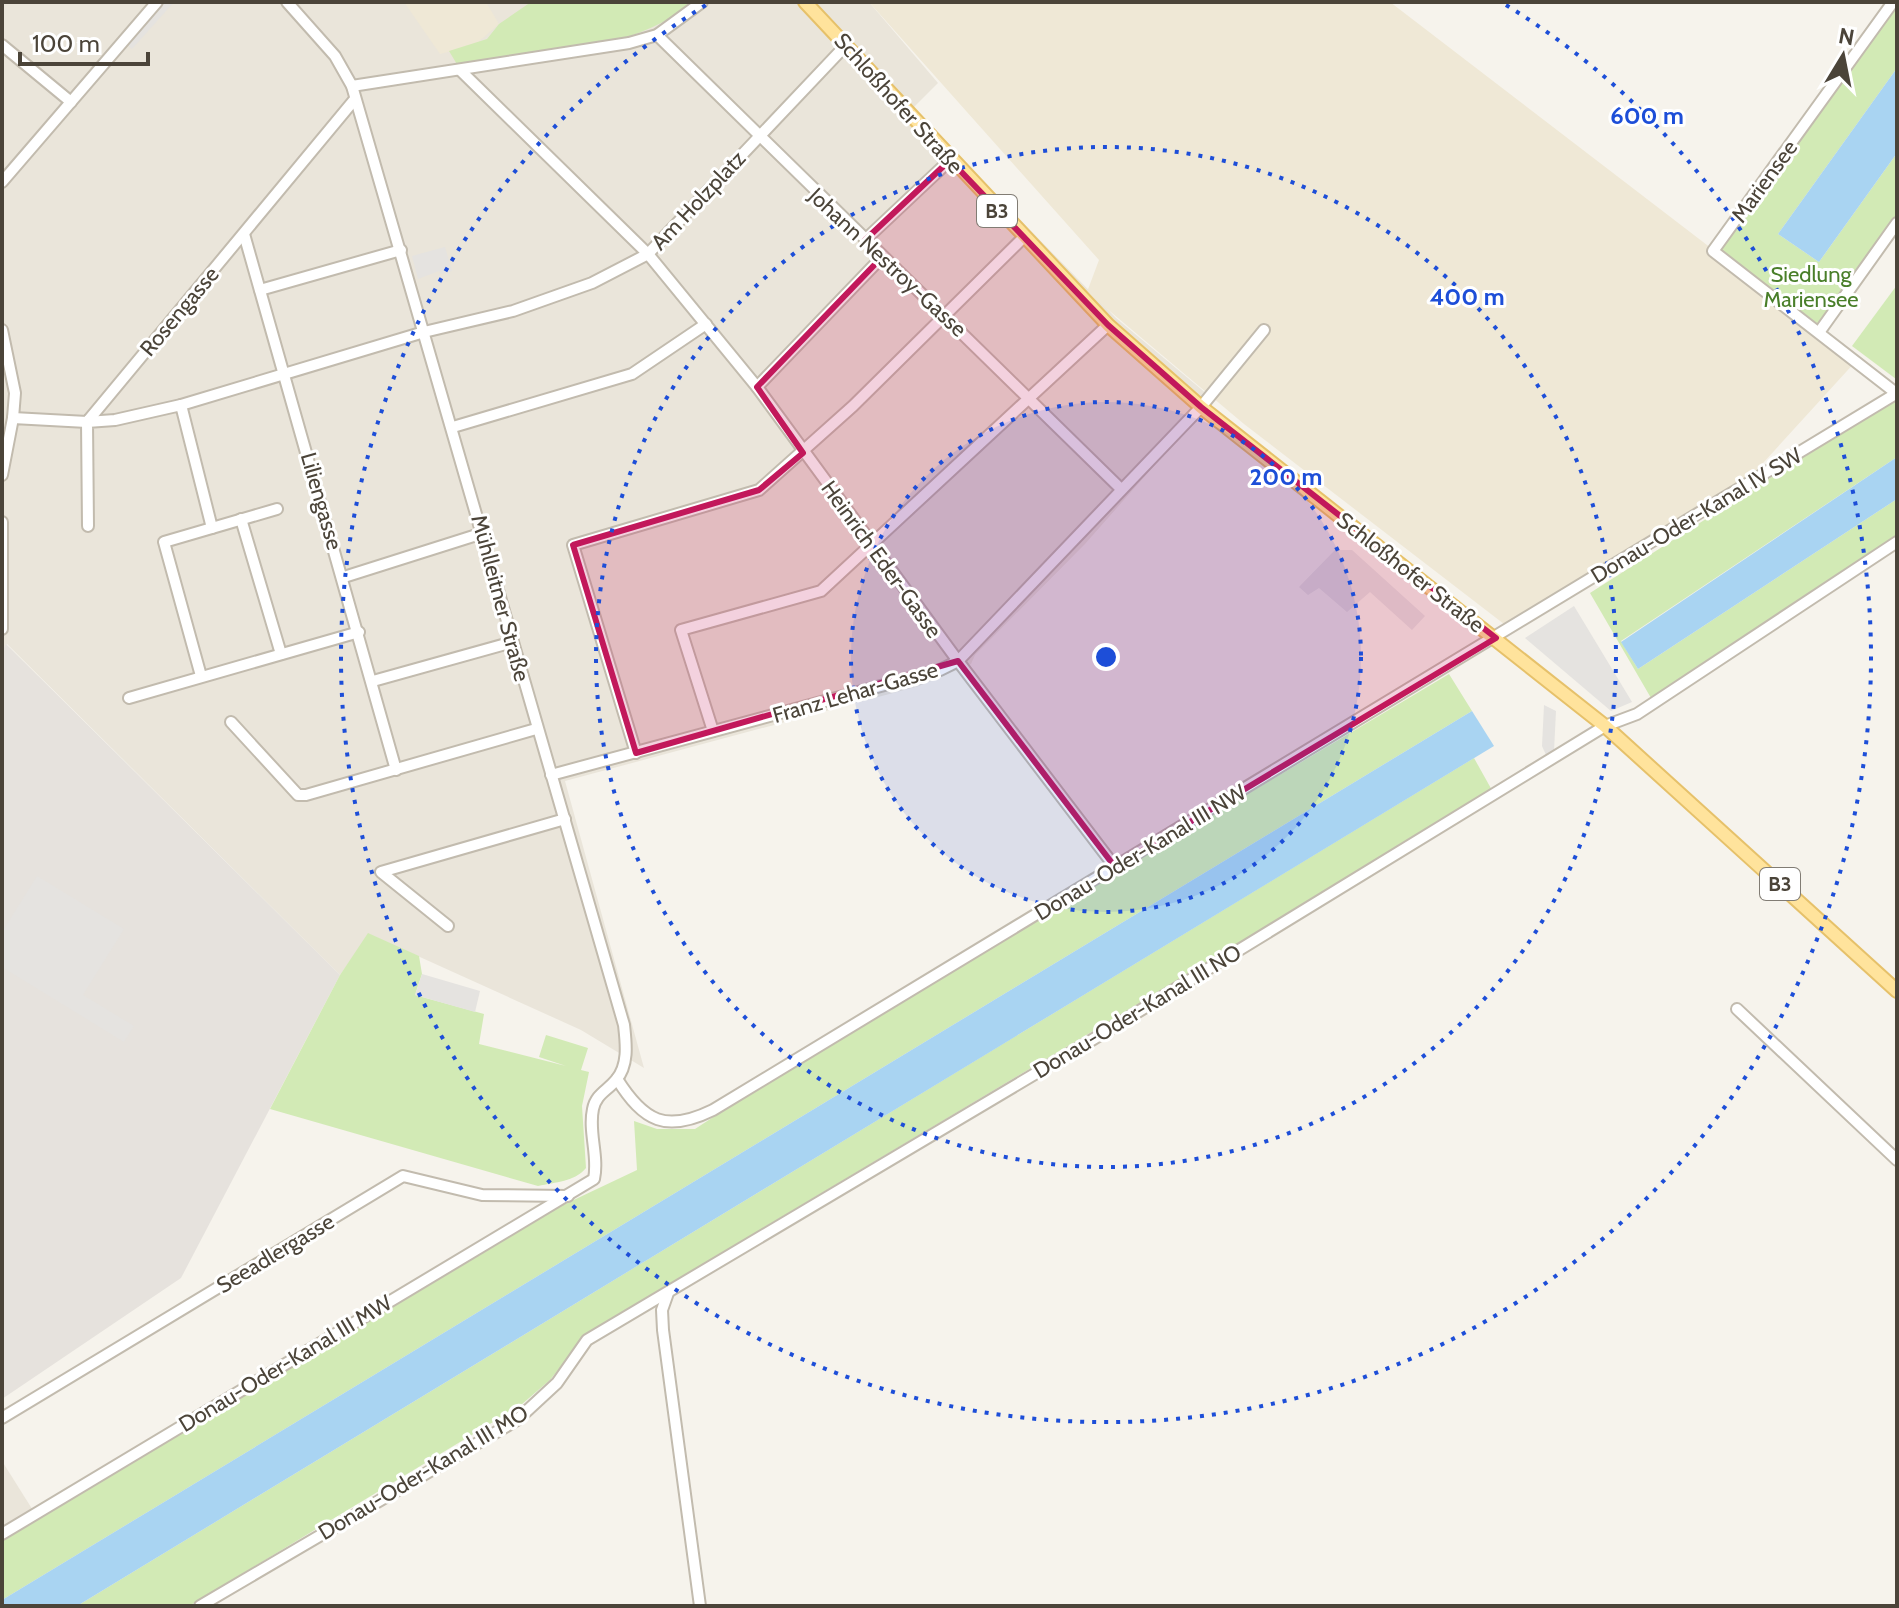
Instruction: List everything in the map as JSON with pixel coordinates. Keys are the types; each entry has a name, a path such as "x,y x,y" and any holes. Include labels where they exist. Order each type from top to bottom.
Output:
{"main road":[{"name":"Schloßhofer Straße","path":"805,2 1023,238 1108,325 1201,407 1605,726 1897,991"}],"street":[{"path":"2,182 157,2"},
{"name":"Mühlleitner Straße","path":"287,2 335,56 352,86 624,1025 627,1054 617,1079 600,1093 592,1111 597,1167 594,1179 570,1196"},
{"path":"352,86 629,43 657,35 702,2"},
{"name":"Mariensee","path":"1893,2 1713,251 1897,393"},
{"name":"Johann Nestroy-Gasse","path":"657,35 1120,488"},
{"name":"Am Holzplatz","path":"87,422 115,420 181,405 424,332 513,311 592,283 648,254 847,44"},
{"path":"2,45 71,102"},
{"name":"Heinrich Eder-Gasse","path":"461,71 648,254 706,324 757,387 872,546 1115,867"},
{"name":"Rosengasse","path":"87,422 355,99"},
{"path":"865,240 950,160"},
{"path":"1820,331 1897,223"},
{"name":"Liliengasse","path":"244,234 344,577 396,770"},
{"path":"636,753 573,545 759,490 803,453 1023,238"},
{"path":"260,290 401,250"},
{"path":"757,387 882,257"},
{"path":"453,427 632,374 706,324"},
{"path":"713,731 681,630 821,591 1108,325"},
{"path":"2,330 15,393 2,475"},
{"name":"Franz Lehar-Gasse","path":"551,775 940,670 958,661 1120,488 1201,407 1264,330"},
{"name":"Donau-Oder-Kanal IV SW","path":"1496,638 1897,393"},
{"path":"181,405 212,528"},
{"path":"13,418 87,422 88,526"},
{"path":"201,676 164,542 277,509"},
{"path":"241,519 281,654"},
{"path":"2,522 2,629"},
{"path":"344,577 483,533"},
{"path":"1605,726 1637,714 1897,542"},
{"path":"129,698 359,632"},
{"name":"Donau-Oder-Kanal III NW","path":"617,1079 634,1106 656,1121 689,1122 1496,638"},
{"path":"373,681 513,642"},
{"path":"231,722 298,795 536,729"},
{"name":"Donau-Oder-Kanal III NO","path":"668,1293 681,1281 1087,1043 1605,726"},
{"path":"448,926 381,872 565,819"},
{"path":"1737,1009 1897,1160"},
{"name":"Seeadlergasse","path":"2,1418 403,1176 482,1195 570,1196"},
{"name":"Donau-Oder-Kanal III MW","path":"2,1534 522,1220 570,1196"},
{"path":"668,1293 662,1310 663,1330 700,1606"},
{"name":"Donau-Oder-Kanal III MO","path":"200,1606 517,1420 557,1383 587,1340 668,1293"}],"highlighted area":[{"path":"950,160 1108,325 1201,407 1496,638 1115,867 958,661 636,753 573,545 759,490 803,453 757,387 882,257 865,240"}],"shaded area":[{"path":"2,2 869,2 938,83 912,109 1116,318 1213,399 1085,544 975,655 971,664 919,686 565,781 644,1068 581,1030 369,934 340,975 7,644 2,650"},
{"path":"161,2 174,2 132,49 125,43"},
{"path":"404,2 486,2 499,24 475,45 440,54"},
{"path":"869,2 1390,2 1857,360 1753,474 1504,624 1244,424 1087,292 1099,260"},
{"path":"445,247 452,271 441,274 439,271 418,279 412,256"},
{"path":"1335,550 1352,550 1425,616 1412,630 1370,592 1347,612 1319,588 1308,595 1299,587"},
{"path":"1574,606 1632,702 1611,711 1525,638"},
{"path":"6,644 340,975 181,1278 2,1399 2,651"},
{"path":"1544,705 1556,711 1554,751 1546,755 1542,746"},
{"path":"37,876 124,929 83,995 134,1026 124,1042 2,967 2,932"},
{"path":"422,974 480,991 475,1012 415,995"},
{"path":"2,1461 34,1512 2,1530"}],"green space":[{"path":"531,2 694,2 669,19 612,41 582,49 458,66 449,51 487,39 499,24"},
{"name":"Siedlung Mariensee","path":"1897,3 1897,68 1778,234 1819,262 1897,153 1897,219 1818,324 1720,249"},
{"path":"1897,285 1897,378 1896,379 1852,346"},
{"path":"1897,397 1897,457 1621,641 1638,669 1897,499 1897,536 1651,698 1590,593"},
{"path":"1449,674 1472,711 2,1600 2,1538 523,1224 637,1170 634,1121 657,1129 695,1129 787,1069"},
{"path":"1474,758 1493,792 653,1294 582,1340 550,1380 521,1405 189,1606 77,1606"},
{"path":"368,933 419,956 422,974 415,995 484,1014 479,1044 566,1066 539,1057 546,1035 588,1048 581,1070 589,1072 582,1106 586,1168 581,1173 564,1181 538,1186 270,1109 340,975"}],"water":[{"path":"1897,68 1897,153 1819,262 1778,234"},
{"path":"1897,457 1897,499 1638,669 1621,642"},
{"path":"1472,711 1494,746 77,1606 2,1606 2,1600"}]}
